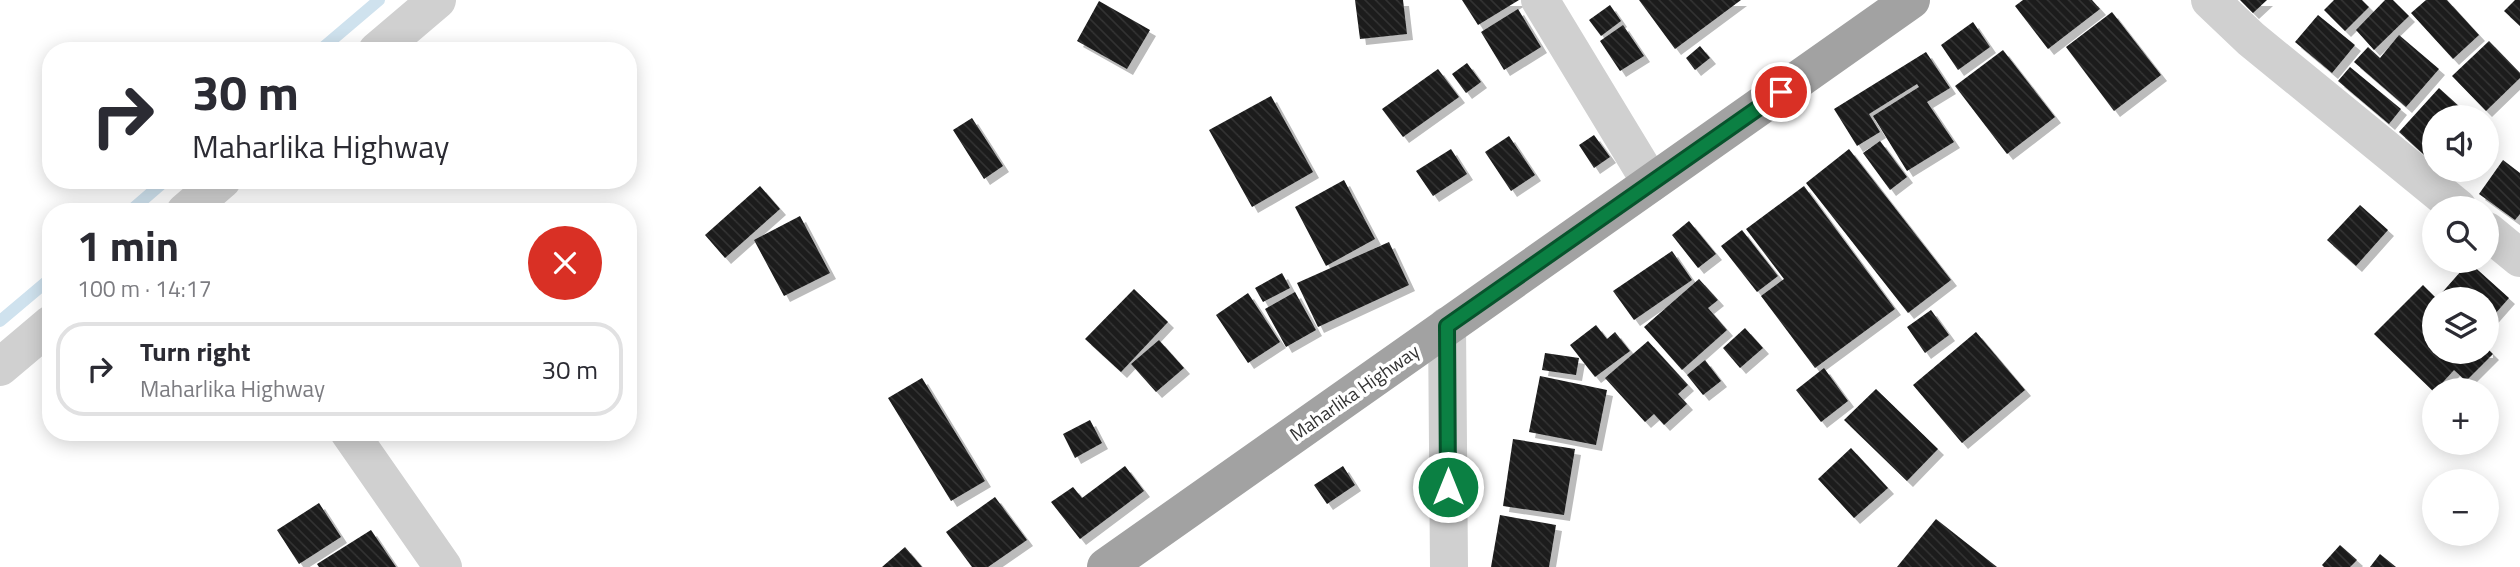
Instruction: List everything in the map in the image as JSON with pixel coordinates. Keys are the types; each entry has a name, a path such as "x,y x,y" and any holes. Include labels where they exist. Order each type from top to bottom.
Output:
{"highway":[{"name":"Maharlika Highway","path":"1106,567 1911,0"}],"street":[{"path":"388,42 437,0"},
{"path":"1540,0 1651,183"},
{"path":"2210,0 2251,39 2443,196"},
{"path":"195,203 212,189"},
{"path":"2499,241 2520,258"},
{"path":"1447,326 1449,567"},
{"path":"0,367 42,332"},
{"path":"355,441 443,567"}],"building":[{"path":"1355,0 1403,0 1407,34 1360,39"},
{"path":"1462,0 1519,0 1478,25"},
{"path":"1639,0 1741,0 1675,49"},
{"path":"2023,0 2092,0 2100,9 2048,49 2015,6"},
{"path":"2240,0 2267,0 2253,13"},
{"path":"2334,0 2362,0 2369,7 2345,31 2324,10"},
{"path":"2385,0 2393,0 2409,16 2374,50 2356,30"},
{"path":"2426,0 2447,0 2479,35 2453,59 2411,13"},
{"path":"2515,0 2520,0 2520,26 2504,11"},
{"path":"1099,1 1150,30 1127,69 1077,41"},
{"path":"1610,5 1621,21 1601,36 1589,20"},
{"path":"1518,9 1541,47 1504,70 1481,32"},
{"path":"2112,12 2161,75 2114,111 2066,47"},
{"path":"2318,15 2355,45 2332,73 2295,42"},
{"path":"1973,22 1990,47 1958,70 1941,45"},
{"path":"1623,25 1644,56 1620,71 1600,41"},
{"path":"2399,35 2439,69 2406,107 2354,62 2368,47 2380,58"},
{"path":"2489,41 2520,73 2520,78 2492,105 2480,105 2452,76"},
{"path":"1700,46 1710,58 1695,70 1686,58"},
{"path":"2003,50 2055,117 2007,154 1955,86"},
{"path":"1926,52 1950,88 1927,102 1954,142 1907,171 1873,116 1919,87 1917,84 1869,114 1880,132 1857,146 1834,109"},
{"path":"1467,63 1481,82 1466,93 1452,74"},
{"path":"2350,67 2401,109 2389,124 2338,81"},
{"path":"1438,69 1459,97 1403,137 1382,109"},
{"path":"2439,88 2458,105 2424,105"},
{"path":"1271,96 1313,172 1252,207 1209,130"},
{"path":"2422,107 2422,153 2399,132"},
{"path":"972,118 1003,166 984,179 953,130"},
{"path":"1594,135 1610,157 1594,168 1579,145"},
{"path":"1509,136 1535,175 1511,191 1485,152"},
{"path":"1880,141 1907,177 1890,190 1863,153"},
{"path":"1451,149 1467,174 1433,196 1416,171"},
{"path":"1849,149 1951,280 1908,313 1806,183"},
{"path":"2503,160 2520,173 2520,214 2515,220 2499,208 2499,196 2479,194 2487,182 2499,182 2499,166"},
{"path":"1344,180 1375,239 1326,266 1295,207"},
{"path":"760,186 780,209 725,258 705,235"},
{"path":"1804,186 1895,309 1815,368 1761,296 1784,279 1746,229"},
{"path":"2360,205 2388,230 2356,266 2327,240"},
{"path":"800,216 830,273 784,296 754,240"},
{"path":"1689,221 1716,254 1698,268 1672,235"},
{"path":"1742,230 1778,276 1757,292 1721,246"},
{"path":"1389,242 1409,285 1318,327 1297,283"},
{"path":"1672,251 1692,280 1634,320 1613,291"},
{"path":"1282,273 1290,288 1263,302 1255,288"},
{"path":"2459,273 2481,273 2497,287 2447,287"},
{"path":"1699,279 1718,300 1708,308 1727,330 1682,370 1644,327"},
{"path":"2423,285 2422,364 2483,364 2469,378 2463,378 2454,370 2447,378 2422,378 2422,380 2374,334"},
{"path":"1134,289 1168,322 1121,372 1085,339"},
{"path":"2499,289 2509,298 2499,309"},
{"path":"1295,292 1316,330 1286,347 1265,309"},
{"path":"1248,293 1280,342 1248,363 1216,315"},
{"path":"1931,310 1949,335 1925,353 1907,327"},
{"path":"1596,325 1607,339 1615,332 1630,351 1595,377 1570,345"},
{"path":"1745,328 1763,348 1740,368 1723,348"},
{"path":"1976,332 2025,390 1962,443 1913,385"},
{"path":"1159,340 1184,368 1156,392 1131,364"},
{"path":"1648,341 1688,385 1678,394 1687,404 1664,425 1654,414 1645,422 1605,378"},
{"path":"1545,353 1579,358 1576,375 1542,370"},
{"path":"1705,360 1721,381 1703,395 1687,375"},
{"path":"1824,368 1848,401 1821,422 1796,390"},
{"path":"1540,376 1607,390 1596,445 1529,432"},
{"path":"922,378 985,481 951,501 888,398"},
{"path":"1876,389 1938,449 1907,481 1844,420"},
{"path":"1090,420 1102,443 1075,458 1063,434"},
{"path":"1513,439 1575,449 1564,515 1503,506"},
{"path":"1851,448 1888,488 1854,518 1818,479"},
{"path":"1125,466 1144,491 1080,539 1051,502 1073,487 1082,498"},
{"path":"1343,466 1355,485 1327,504 1314,485"},
{"path":"995,497 1027,540 988,567 972,567 946,532"},
{"path":"319,503 341,537 299,564 277,530"},
{"path":"1500,515 1556,525 1549,567 1491,567"},
{"path":"1936,519 1997,567 1897,567"},
{"path":"371,530 396,567 319,567 317,564"},
{"path":"2340,545 2357,560 2350,567 2324,567 2322,565"},
{"path":"905,547 922,567 882,567"},
{"path":"2380,554 2396,567 2370,567"}],"waterway":[{"path":"330,42 379,0"},
{"path":"139,203 156,189"},
{"path":"0,321 42,286"}],"route":[{"path":"1448,487 1447,326 1781,92"}]}
